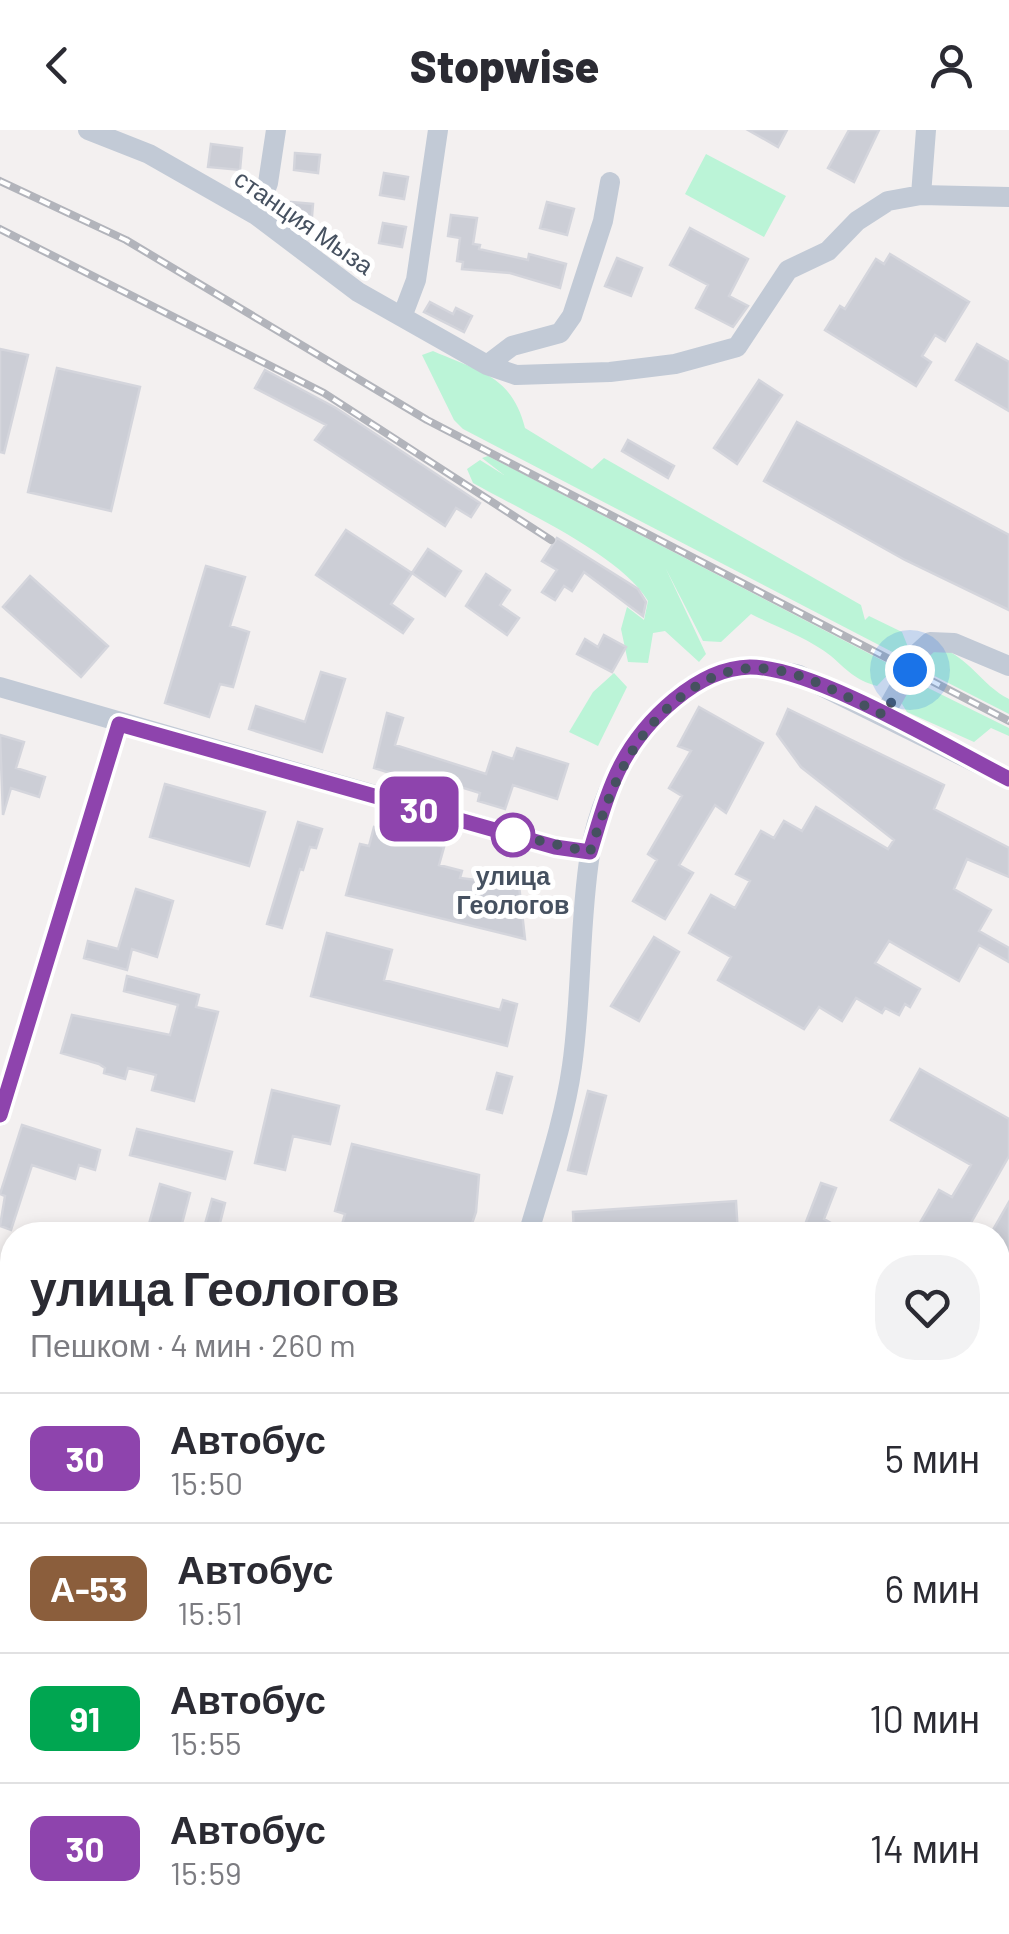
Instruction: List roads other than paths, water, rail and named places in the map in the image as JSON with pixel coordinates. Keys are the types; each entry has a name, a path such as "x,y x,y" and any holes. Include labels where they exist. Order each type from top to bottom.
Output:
{"street":[{"name":"станция Мыза","path":"88,130 149,154 256,215 308,258 486,366"},
{"path":"256,215 268,183 276,130"},
{"path":"402,317 416,280 438,130"},
{"path":"920,196 926,130"},
{"path":"486,366 512,346 560,332 572,316 604,221 610,182"},
{"path":"486,366 516,375 610,372 675,364 737,348 788,270 828,251 857,222 888,201 920,196 1009,197"},
{"path":"884,715 919,652 930,642 954,643 1009,666"},
{"path":"532,1222 568,1093 582,998 590,852 615,780 636,740 660,713 701,683 747,667 770,669 799,675 1009,779"},
{"path":"0,687 555,847 590,852"},
{"path":"0,1116 119,724"}],"railway":[{"path":"0,181 126,240 427,420 1009,721"},
{"path":"0,229 324,393 551,540"}],"place":[{"name":"улица Геологов","path":"513,835"}]}
